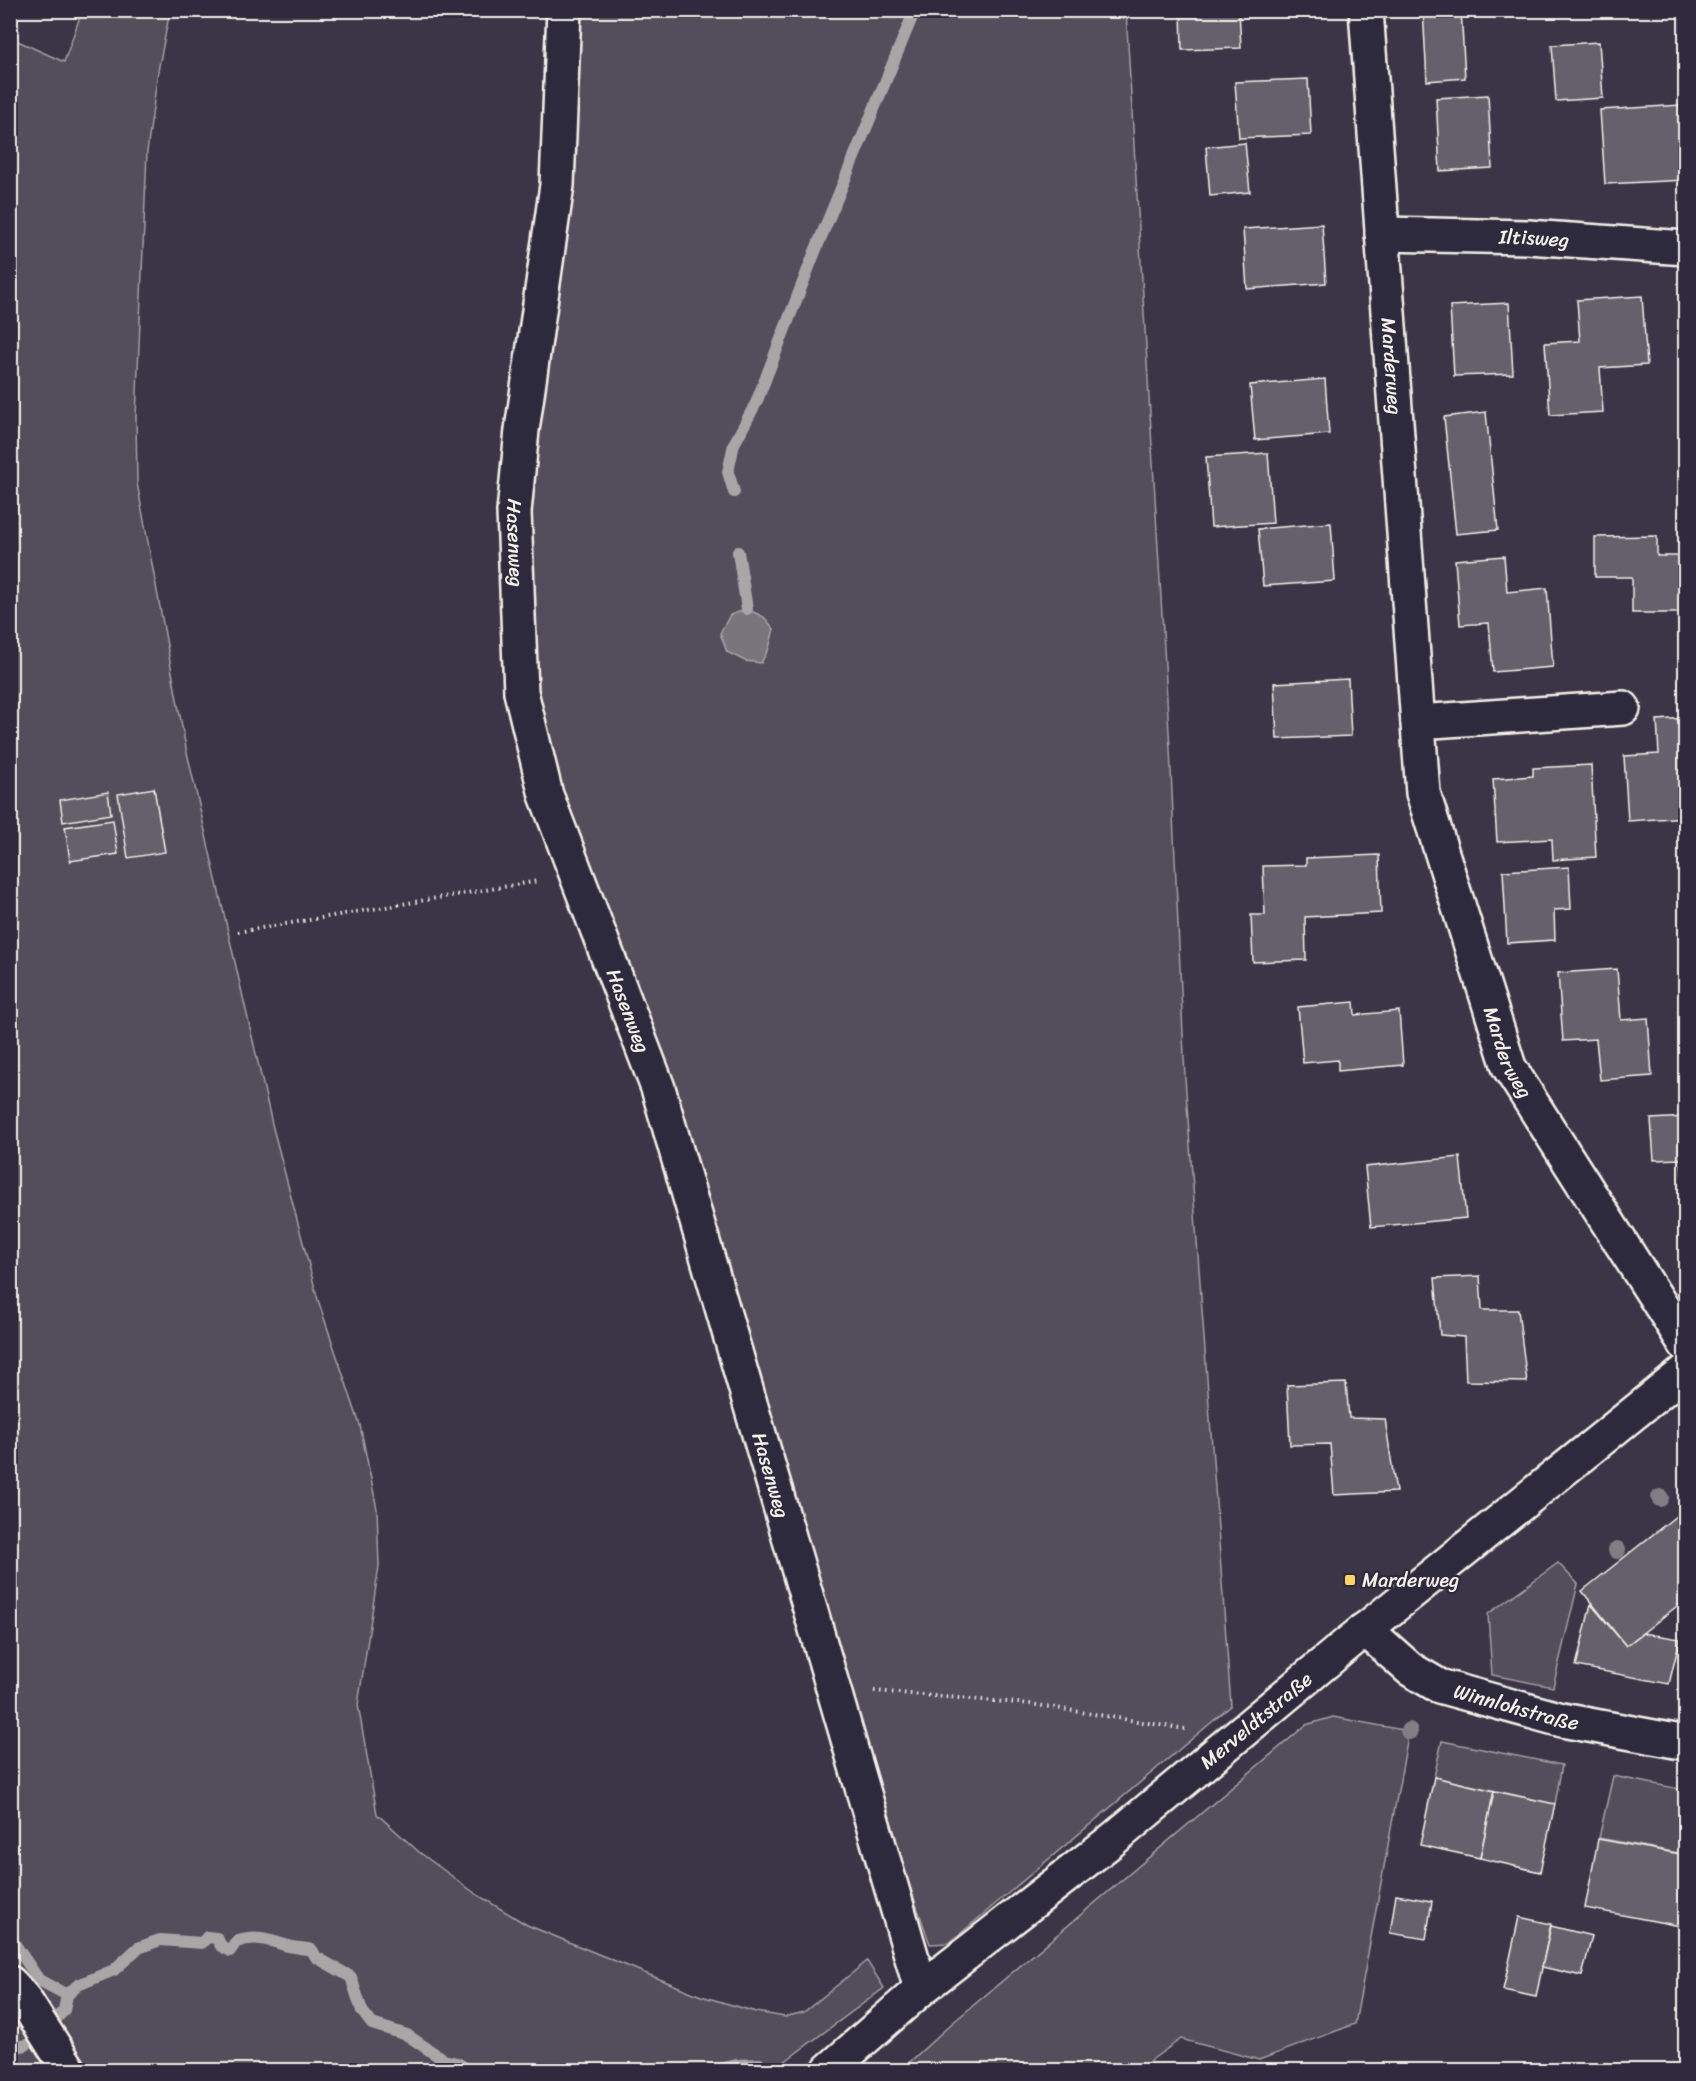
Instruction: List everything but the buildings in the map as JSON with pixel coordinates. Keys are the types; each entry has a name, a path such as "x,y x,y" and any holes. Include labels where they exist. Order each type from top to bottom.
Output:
{"street":[{"name":"Hasenweg","path":"564,10 557,185 522,430 514,512 515,587 521,692 546,795 658,1088 921,1989"},
{"name":"Marderweg","path":"1366,10 1423,793 1509,1067 1686,1345"},
{"name":"Iltisweg","path":"1382,234 1528,237 1686,248"},
{"path":"1418,722 1623,708"},
{"name":"Merveldtstraße","path":"829,2070 921,1989 1111,1841 1365,1629 1686,1371"},
{"name":"Winnlohstraße","path":"1365,1629 1410,1669 1439,1686 1562,1720 1686,1743"},
{"path":"10,1983 24,1999 69,2070"}],"path":[{"path":"238,932 577,875"},
{"path":"834,1688 1031,1704 1236,1737"}],"shaded area":[{"path":"82,11 170,11 158,71 147,152 136,417 137,483 186,748 272,1124 318,1300 360,1425 377,1509 379,1566 358,1705 377,1814 419,1852 476,1894 527,1925 701,1996 756,2012 785,2017 804,2012 867,1961 884,1988 773,2070 83,2070 11,1975 11,38 64,62"},
{"path":"580,11 1126,11 1170,749 1185,1078 1231,1706 949,1943 930,1944 824,1641 567,828 536,702 525,595 546,339 574,124"},
{"path":"747,609 764,617 774,629 769,648 761,663 745,661 727,652 720,633 730,615"},
{"path":"1558,1563 1578,1584 1553,1687 1492,1675 1488,1614"},
{"path":"1333,1717 1409,1731 1355,2024 1259,2060 1181,2039 1137,2070 901,2070 950,2025 1306,1725"},
{"path":"1442,1741 1562,1765 1555,1804 1434,1777"},
{"path":"1613,1776 1685,1790 1685,1854 1599,1838"},
{"path":"11,2011 56,2070 11,2070"}],"waterway":[{"path":"734,492 728,472 734,444 756,403 816,249 915,10"},
{"path":"738,552 747,609"},
{"path":"10,1937 39,1980 67,1995 64,2010 57,2018"},
{"path":"67,1995 78,1985 114,1970 138,1948 160,1940 202,1943 207,1937 217,1938 221,1946 230,1951 236,1942 268,1940 312,1950 316,1957 351,1977 362,2011 372,2024 407,2035 444,2060 457,2063 469,2070"},
{"path":"10,2049 26,2045"},
{"path":"715,2070 737,2065 760,2064"}],"place":[{"name":"Marderweg","path":"1350,1580"}]}
